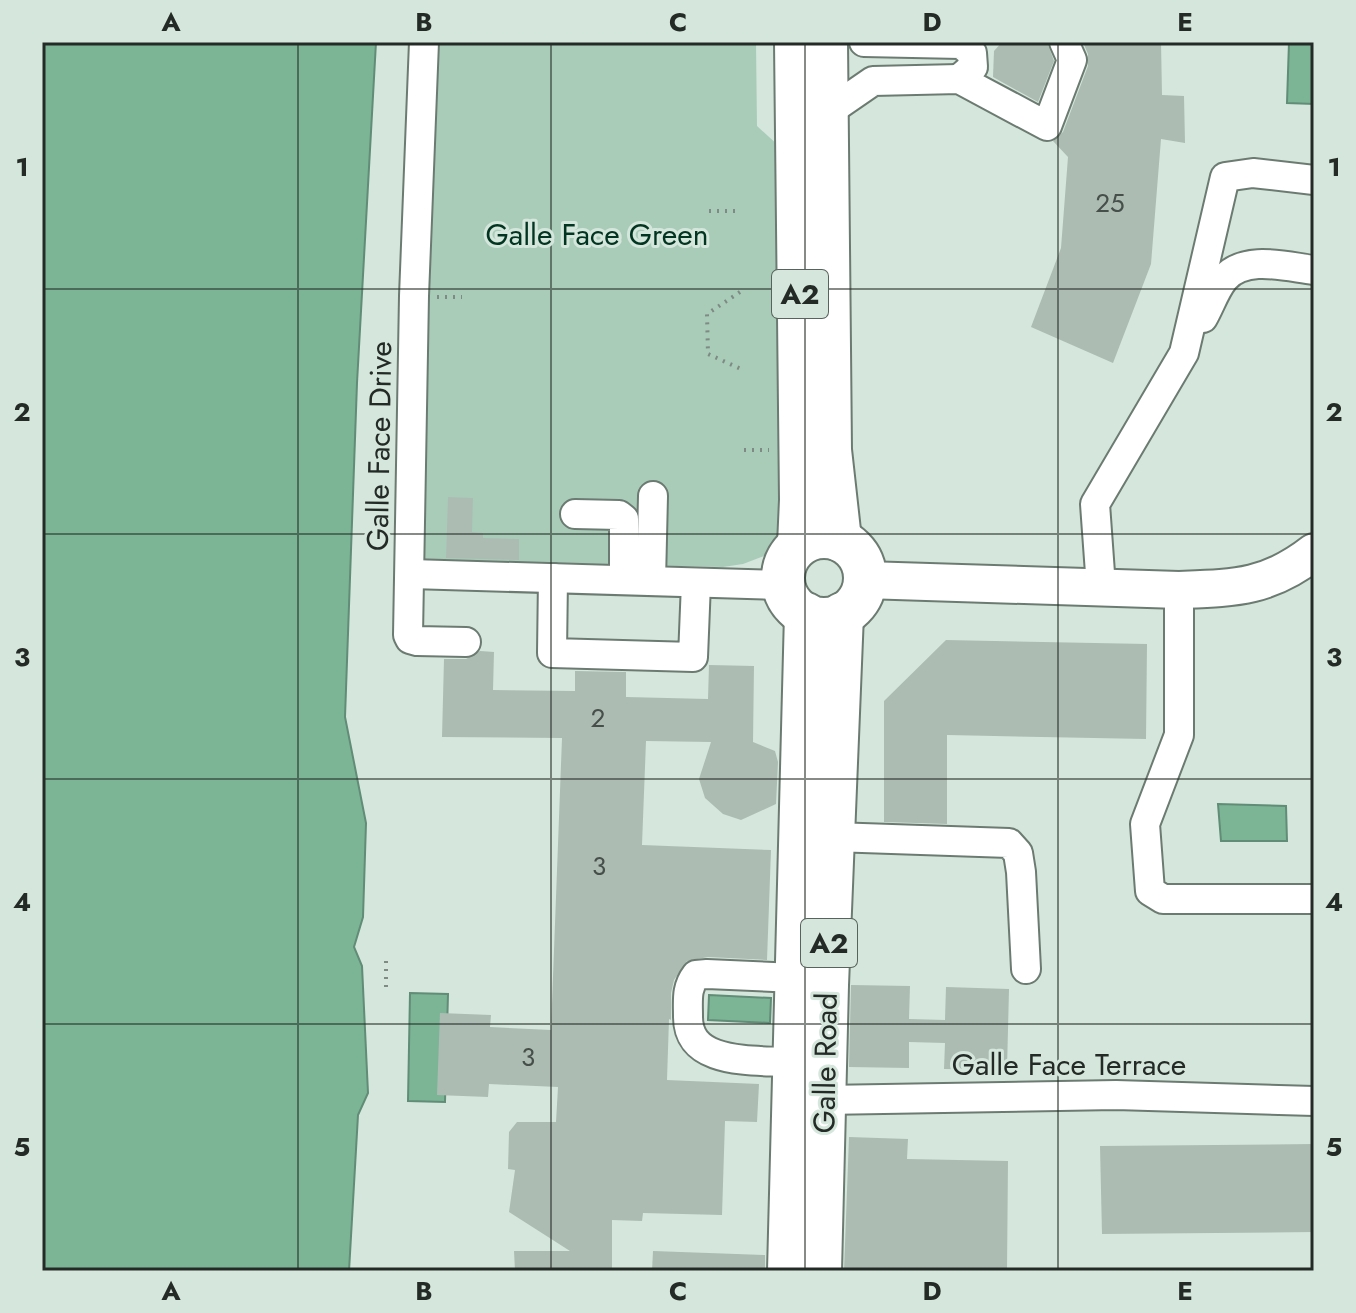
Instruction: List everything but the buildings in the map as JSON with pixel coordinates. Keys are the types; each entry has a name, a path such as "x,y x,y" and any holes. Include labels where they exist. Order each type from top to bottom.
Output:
{"highway":[{"name":"A2","path":"796,42 799,545"},
{"name":"A2","path":"826,42 830,450 840,540"},
{"path":"816,537 840,540 858,555 865,580 857,601 810,605 782,576 786,561 799,545 816,537"},
{"name":"Galle Road","path":"810,605 833,837 820,1271"},
{"name":"Galle Road","path":"789,1271 810,605"}],"main road":[{"path":"865,580 1179,590 1225,588 1260,584 1297,566 1314,552"}],"street":[{"name":"Galle Face Drive","path":"424,42 414,296 411,574 696,583 810,605"},
{"path":"828,112 873,81 959,79 1047,126 1072,60 1064,42"},
{"path":"873,81 869,43 962,43 972,53 973,67 959,79"},
{"path":"1184,353 1225,177 1253,173 1314,180"},
{"path":"1101,587 1095,504 1225,278 1242,266 1261,264 1314,270"},
{"path":"637,581 653,496"},
{"path":"575,514 619,515 624,519 637,581"},
{"path":"411,574 410,639 466,642"},
{"path":"553,578 552,653 568,654 693,657 696,583"},
{"path":"1179,590 1179,735 1145,824 1150,891 1163,899 1314,899"},
{"path":"833,837 1009,843 1018,853 1021,872 1026,969"},
{"path":"794,1063 718,1056 703,1050 688,1031 688,985 696,975 707,974 796,978"},
{"name":"Galle Face Terrace","path":"824,1100 1116,1095 1314,1101"}],"path":[{"path":"709,211 739,211"},
{"path":"740,292 707,314 708,354 741,369"},
{"path":"386,957 386,987"}],"green space":[{"name":"Galle Face Green","path":"415,42 756,42 757,126 780,147 787,248 776,295 778,396 784,433 782,527 774,545 764,556 723,567 398,560"}],"shaded area":[{"path":"42,42 376,42 357,383 345,717 366,823 363,917 354,947 362,966 368,1093 358,1115 349,1271 42,1271"},
{"path":"1289,42 1314,42 1314,104 1287,103"},
{"path":"1218,804 1286,806 1287,841 1221,841"},
{"path":"410,993 448,994 445,1102 408,1101"},
{"path":"709,995 771,998 770,1023 708,1020"}]}
